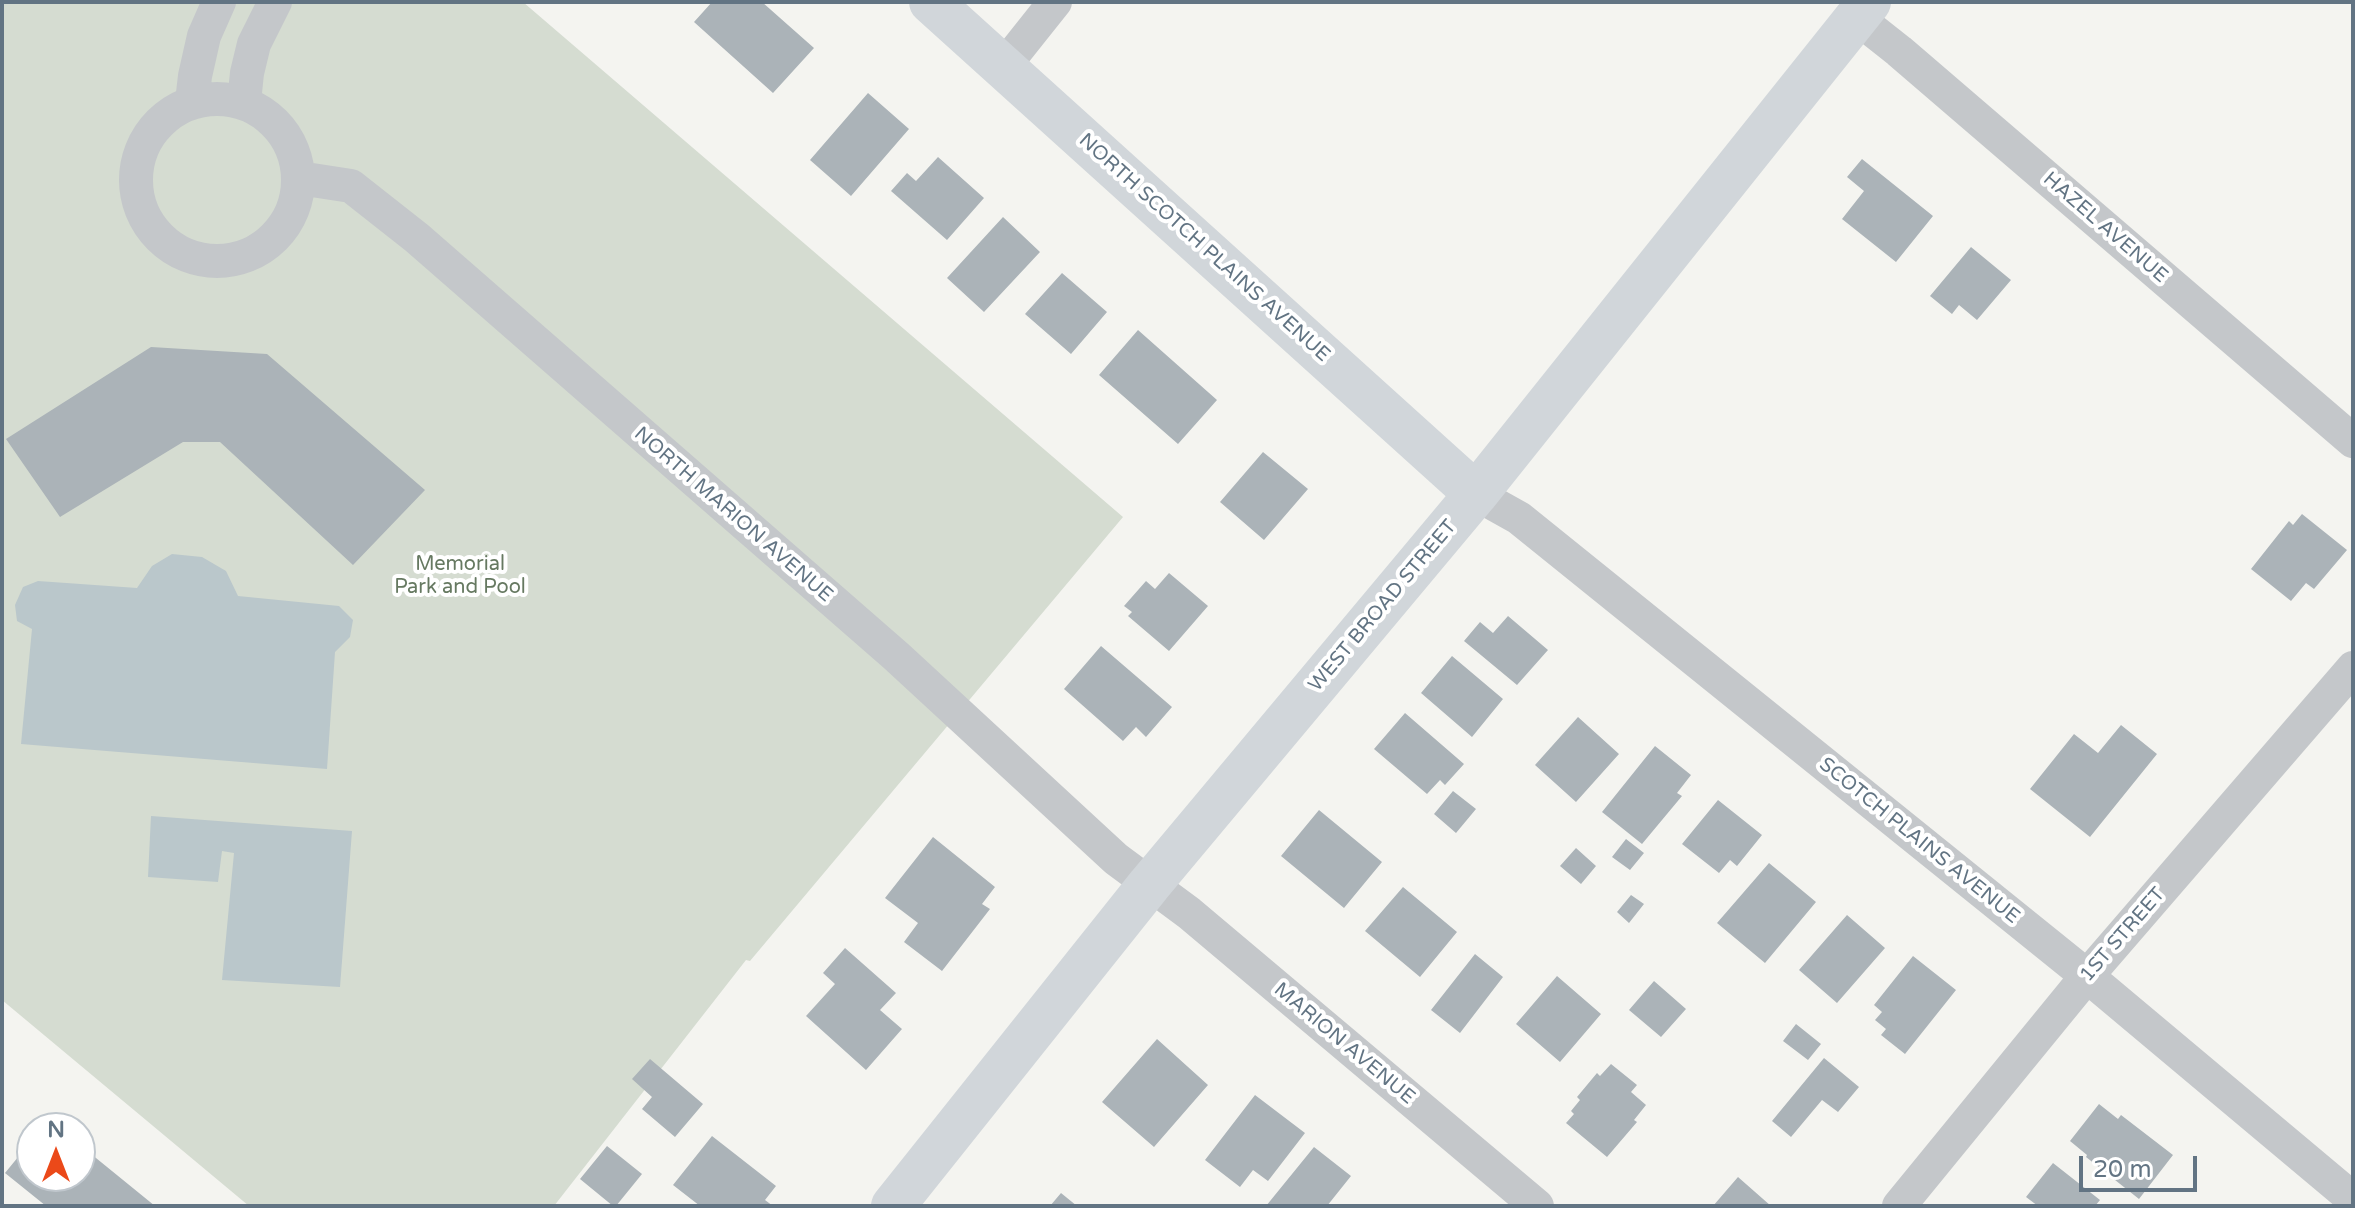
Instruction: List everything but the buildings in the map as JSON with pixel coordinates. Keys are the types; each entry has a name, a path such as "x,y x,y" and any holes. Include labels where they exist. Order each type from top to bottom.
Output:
{"street":[{"path":"192,102 204,36 219,2"},
{"path":"244,102 254,44 275,2"},
{"name":"NORTH SCOTCH PLAINS AVENUE","path":"931,2 1476,494"},
{"path":"1004,66 1055,2"},
{"name":"HAZEL AVENUE","path":"1862,10 1899,51 2353,441"},
{"name":"WEST BROAD STREET","path":"893,1206 1149,885 1476,494 1862,10"},
{"path":"218,98 244,102 266,114 283,132 294,154 299,178 295,204 283,227 265,246 241,258 216,261 190,257 167,244 149,225 143,213 138,202 135,176 140,150 152,129 170,113 192,102 218,98"},
{"name":"NORTH MARION AVENUE","path":"299,178 351,186 417,238 890,651 1116,859 1149,885"},
{"name":"SCOTCH PLAINS AVENUE","path":"1476,494 1519,518 2087,976 2353,1199"},
{"name":"1ST STREET","path":"1899,1206 2087,976 2353,668"},
{"name":"MARION AVENUE","path":"1149,885 1189,913 1537,1206"}],"green space":[{"name":"Memorial Park and Pool","path":"2,2 523,2 1123,517 750,961 746,960 554,1206 249,1206 2,1000"}],"shaded area":[{"path":"172,554 202,557 226,571 238,596 339,606 353,620 350,637 335,652 327,769 21,744 32,629 17,621 15,605 23,587 38,581 137,588 152,566"},
{"path":"151,816 352,831 340,987 222,980 234,853 222,851 218,882 148,877"}]}
